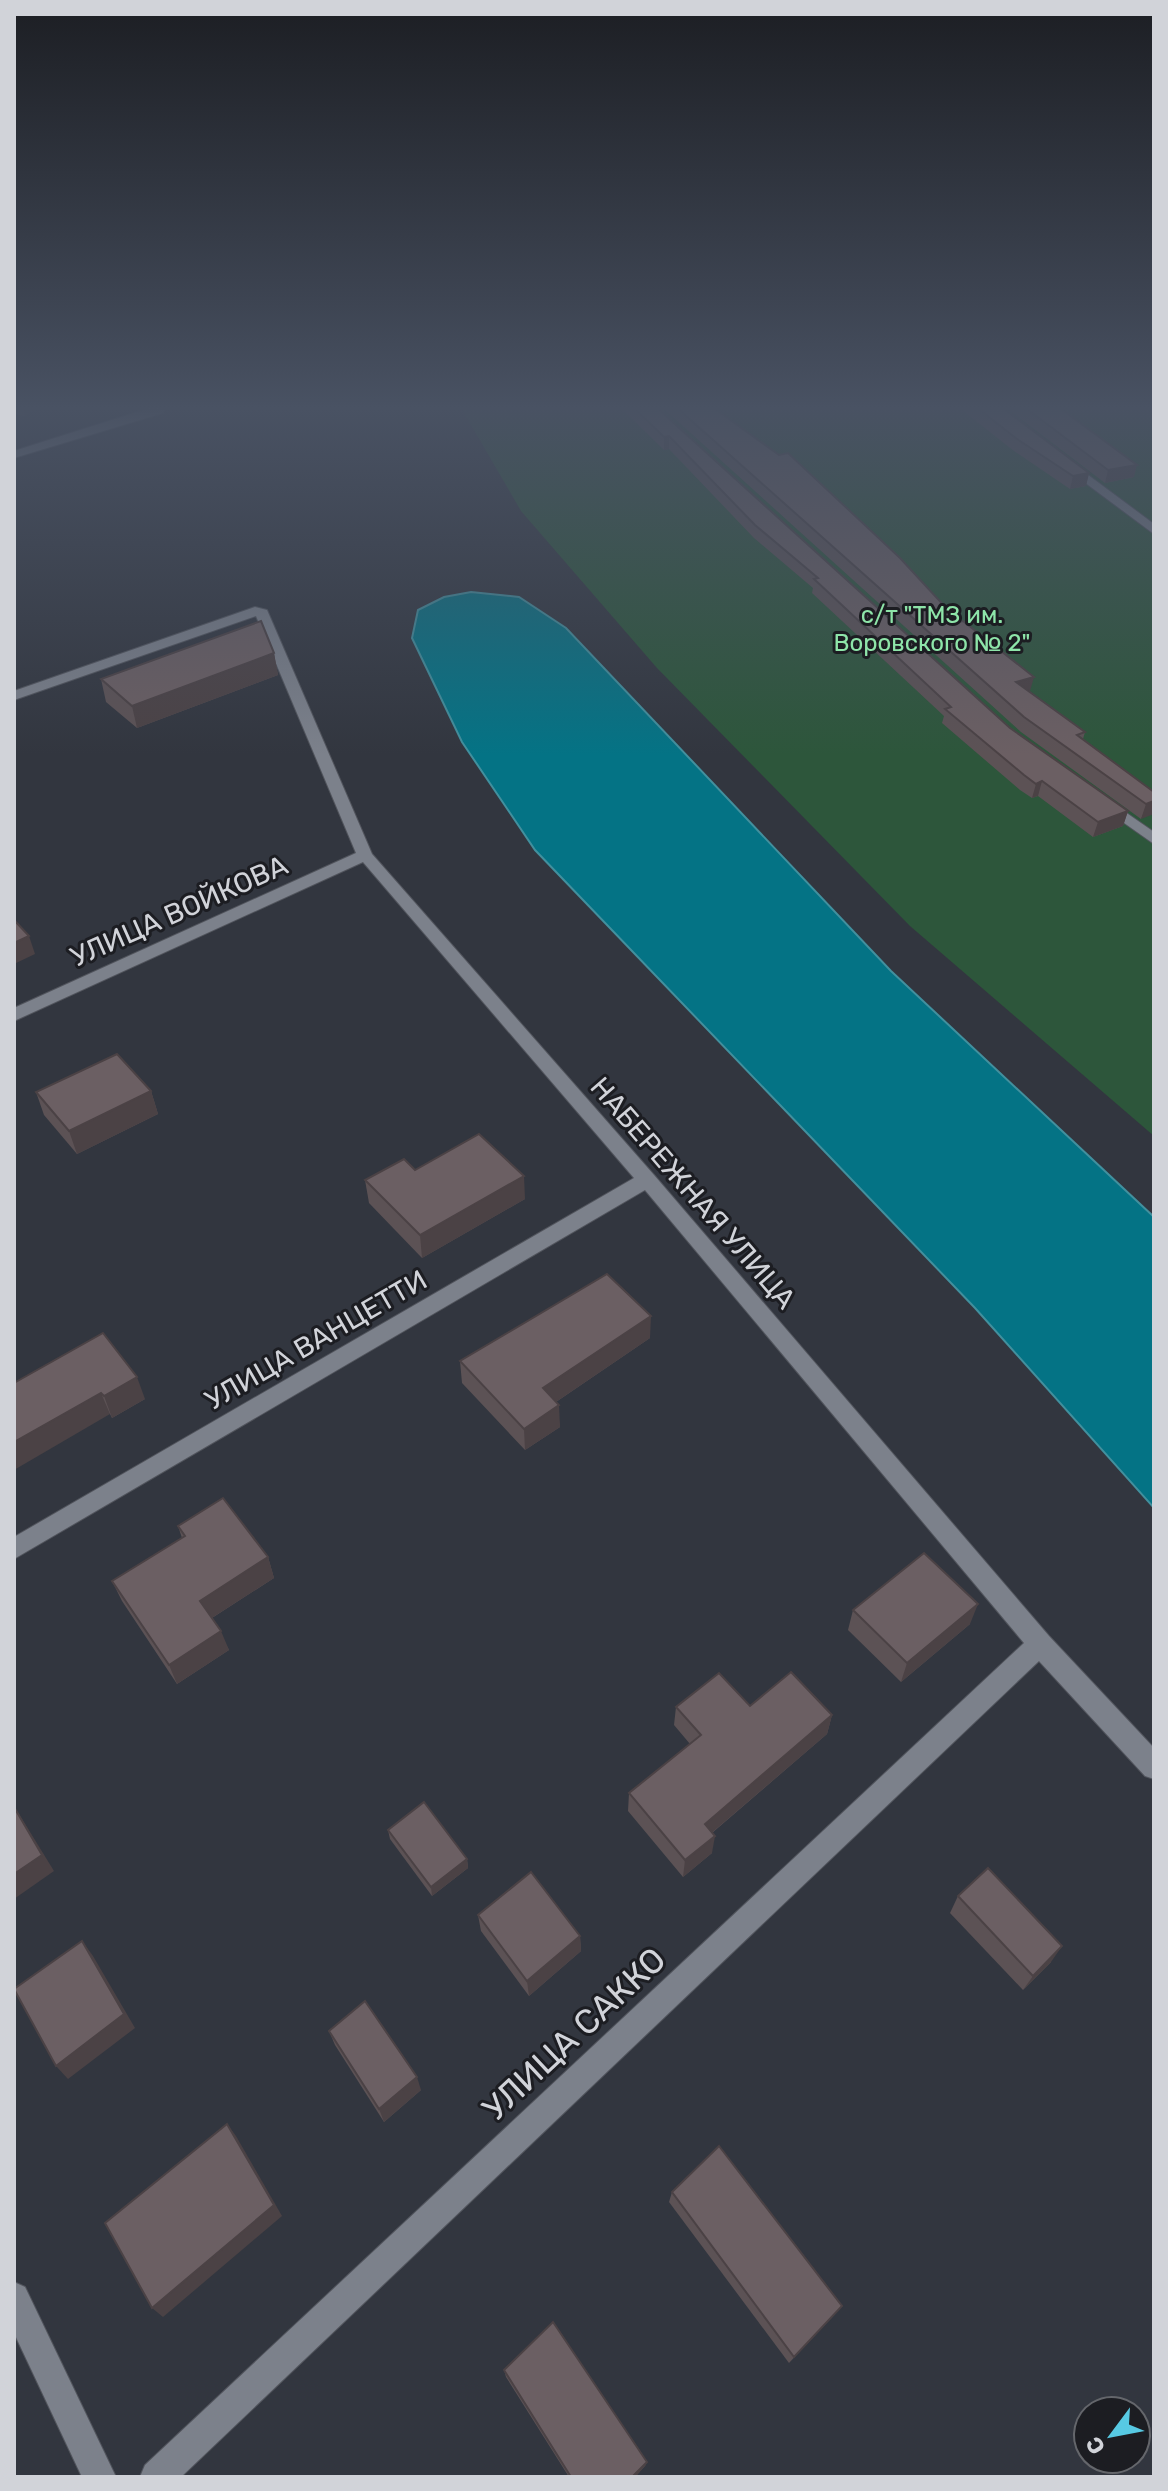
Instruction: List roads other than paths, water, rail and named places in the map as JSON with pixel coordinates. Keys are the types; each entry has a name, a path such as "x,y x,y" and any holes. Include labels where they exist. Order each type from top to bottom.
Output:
{"street":[{"name":"НАБЕРЕЖНАЯ УЛИЦА","path":"14,696 260,610 365,855 647,1180 1040,1644 1154,1767"},
{"path":"1091,793 1154,839"},
{"name":"УЛИЦА ВОЙКОВА","path":"14,1015 365,855"},
{"name":"УЛИЦА ВАНЦЕТТИ","path":"14,1549 647,1180"},
{"name":"УЛИЦА САККО","path":"157,2477 1040,1644"},
{"path":"14,2298 99,2477"}],"water":[{"path":"471,592 519,597 566,628 891,971 1154,1217 1154,1508 975,1308 535,850 462,742 412,638 418,610 444,597"}],"park label":[{"name":"с/т \"ТМЗ им. Воровского № 2\"","path":"932,629"}]}
